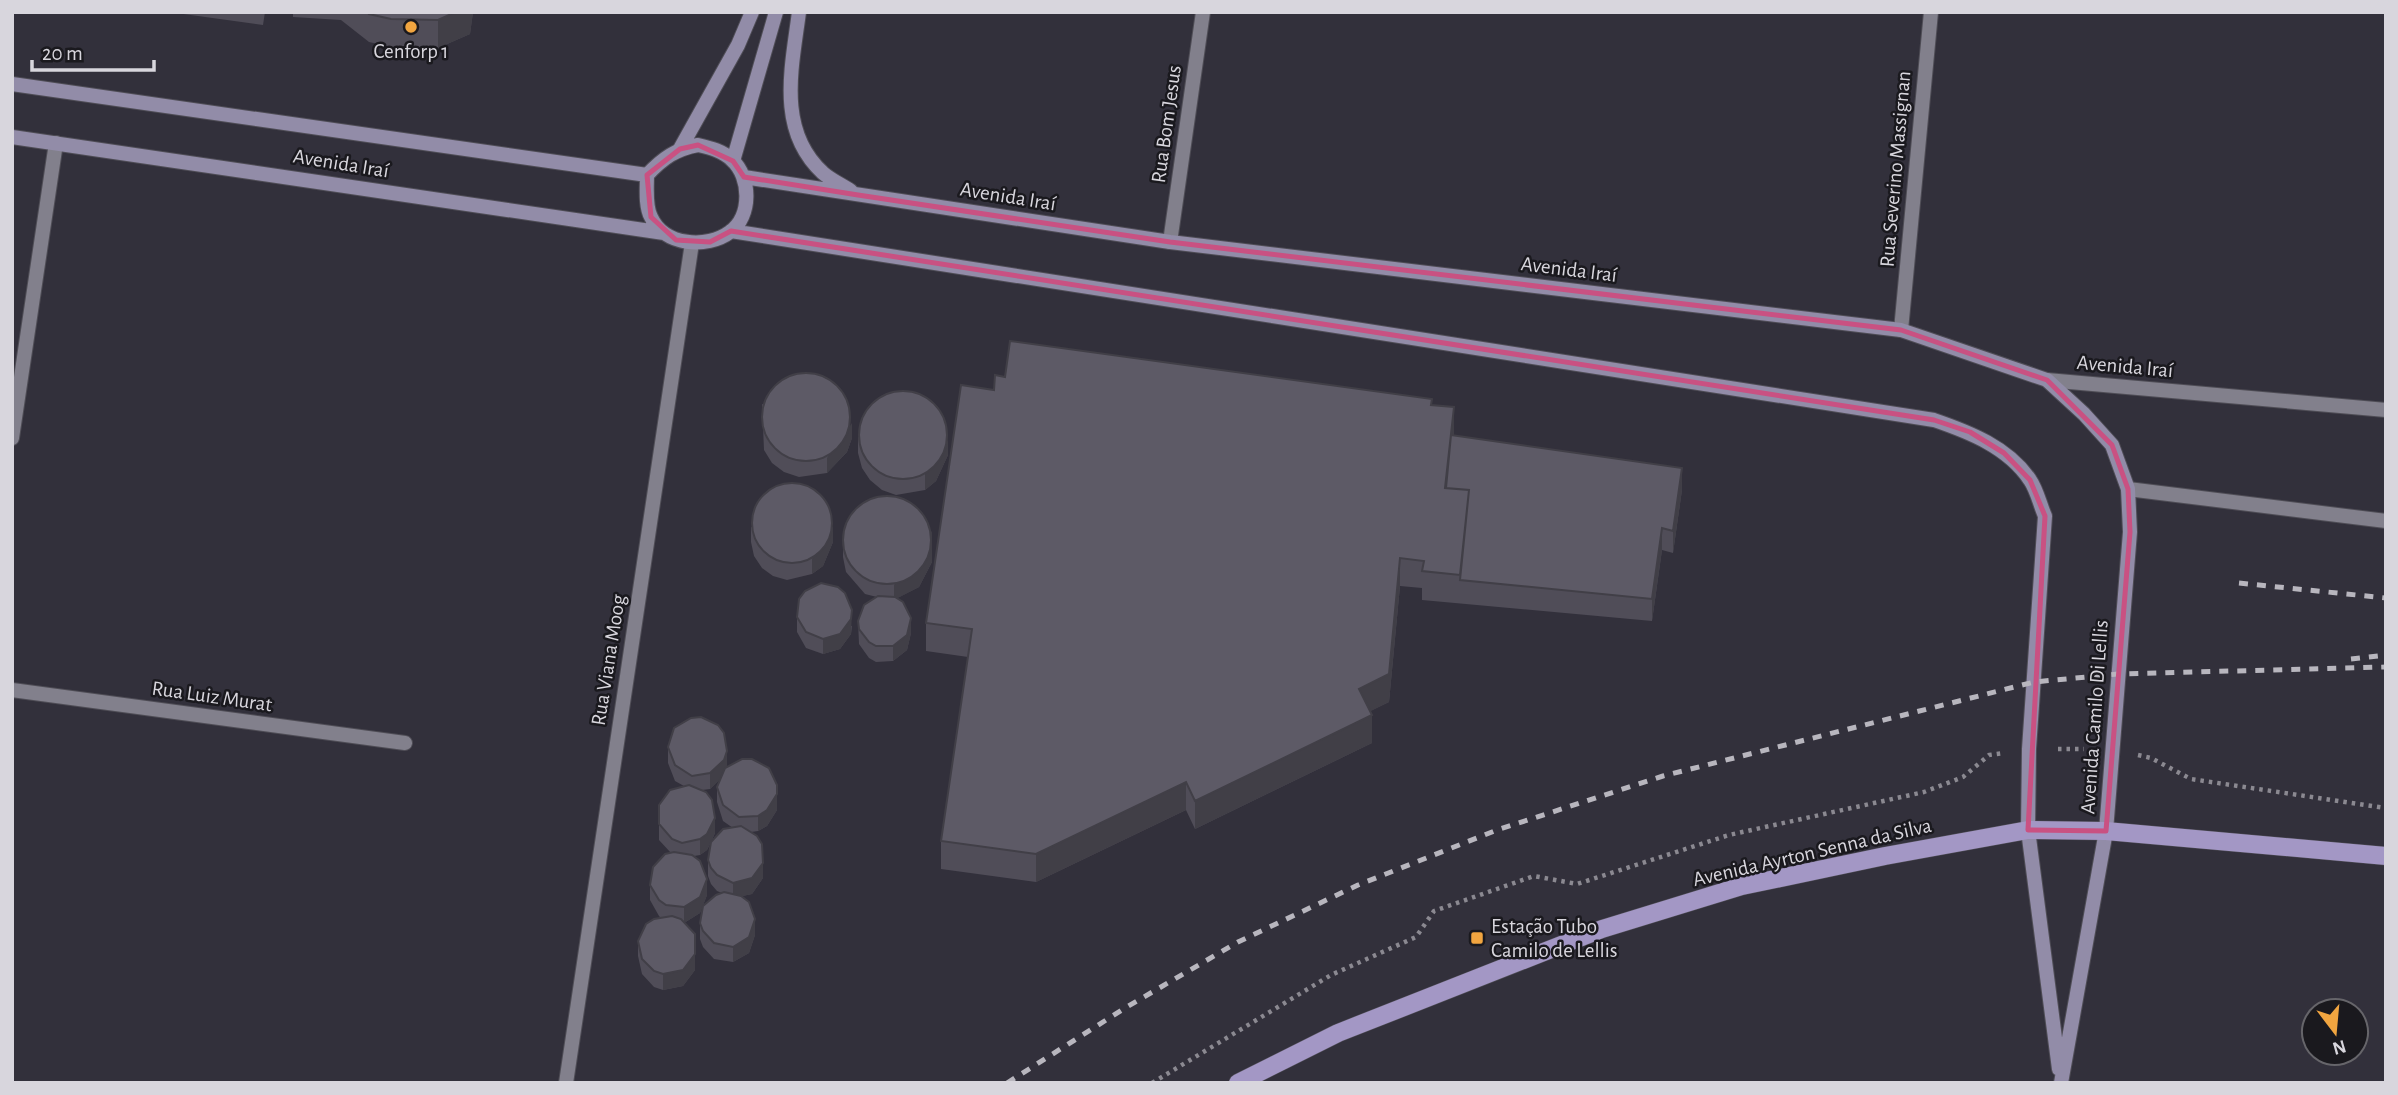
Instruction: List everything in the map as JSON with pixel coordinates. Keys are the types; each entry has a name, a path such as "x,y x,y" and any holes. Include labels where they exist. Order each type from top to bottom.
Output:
{"main road":[{"path":"680,149 738,45 752,12"},
{"path":"733,161 776,12"},
{"path":"799,12 789,93 797,137 823,173 859,195"},
{"name":"Avenida Iraí","path":"12,85 648,175"},
{"name":"Avenida Iraí","path":"12,137 664,233"},
{"path":"698,145 718,150 733,161 744,177 747,197 743,215 731,231 710,242 692,243 676,240 664,233 651,217 648,175 663,159 680,149 698,145"},
{"name":"Avenida Iraí","path":"744,177 1170,243 1901,330 2047,380"},
{"name":"Avenida Camilo Di Lellis","path":"731,231 1934,420 1970,432 2004,453 2030,480 2045,516 2029,749 2028,830 2061,1083"},
{"name":"Avenida Camilo Di Lellis","path":"2047,380 2084,414 2112,445 2127,489 2130,532 2106,831 2061,1083"},
{"name":"Avenida Ayrton Senna da Silva","path":"1238,1083 1338,1033 1602,929 1742,886 2028,830 2106,831 2386,856"}],"street":[{"name":"Rua Bom Jesus","path":"1170,243 1203,12"},
{"name":"Rua Severino Massignan","path":"1901,330 1931,12"},
{"path":"12,438 56,143"},
{"name":"Rua Viana Moog","path":"566,1083 692,243"},
{"name":"Avenida Iraí","path":"2047,380 2386,410"},
{"path":"2127,489 2386,521"},
{"name":"Rua Luiz Murat","path":"12,690 405,743"}],"path":[{"path":"1152,1083 1331,975 1416,937 1434,911 1534,876 1577,884 1729,835 1924,792 1963,777 1989,755 2029,749 2112,750 2151,758 2191,779 2386,808"}],"highlighted area":[{"path":"698,145 733,161 744,177 858,195 1170,242 1901,330 2047,380 2112,445 2128,489 2130,532 2106,831 2028,830 2045,516 2030,480 2004,453 1970,432 1934,420 731,231 710,242 676,240 651,217 647,175 680,149"}],"building":[{"path":"367,12 456,12 438,20 391,19"},
{"path":"1010,341 1432,399 1431,405 1454,407 1445,488 1469,490 1460,575 1422,571 1424,561 1400,558 1389,674 1359,689 1372,715 1195,801 1186,782 1036,854 941,841 972,629 926,623 961,385 994,390 995,375 1005,377"},
{"path":"797,373 815,373 831,380 843,392 850,408 850,426 843,442 831,454 815,461 797,461 781,454 769,442 762,426 762,408 769,392 781,380"},
{"path":"903,391 928,398 940,410 947,435 940,460 928,472 903,479 878,472 866,460 859,435 866,410 878,398"},
{"path":"1451,435 1682,468 1673,531 1662,528 1652,599 1460,580 1469,490 1446,488"},
{"path":"792,483 807,486 820,495 829,508 832,523 829,538 820,551 807,560 792,563 777,560 764,551 755,538 752,523 755,508 764,495 777,486"},
{"path":"887,496 904,500 918,509 927,523 931,540 927,557 918,571 904,580 887,584 870,580 856,571 847,557 843,540 847,523 856,509 870,500"},
{"path":"821,583 838,587 845,593 852,610 851,619 840,634 823,639 806,632 797,617 799,599 805,591"},
{"path":"878,596 895,597 903,602 911,618 907,635 893,646 876,646 869,642 859,629 858,621 864,605"},
{"path":"701,717 718,725 724,733 727,751 724,760 710,773 692,776 675,765 668,747 674,728 691,718"},
{"path":"742,759 752,759 769,768 777,785 777,794 767,810 758,816 739,817 723,805 717,787 725,768"},
{"path":"689,785 706,792 712,800 715,818 707,834 700,839 682,843 672,839 659,824 659,805 670,790"},
{"path":"741,826 757,836 762,844 763,863 752,878 733,883 717,875 708,860 711,842 723,829"},
{"path":"674,852 692,855 700,861 707,879 700,897 684,907 666,905 659,900 650,885 653,867 665,854"},
{"path":"724,892 741,896 749,902 755,919 749,937 733,947 714,943 703,931 700,923 703,906"},
{"path":"672,916 681,919 695,934 695,954 683,970 663,974 654,971 642,959 638,941 646,924 654,919"}],"railway":[{"path":"2239,583 2386,598"},
{"path":"2351,659 2386,655"},
{"path":"1007,1083 1125,1008 1238,942 1358,885 1497,830 1663,776 2034,682 2118,674 2386,667"}],"place":[{"name":"Cenforp 1","path":"411,27"},
{"name":"Estação Tubo Camilo de Lellis","path":"1477,938"}]}
